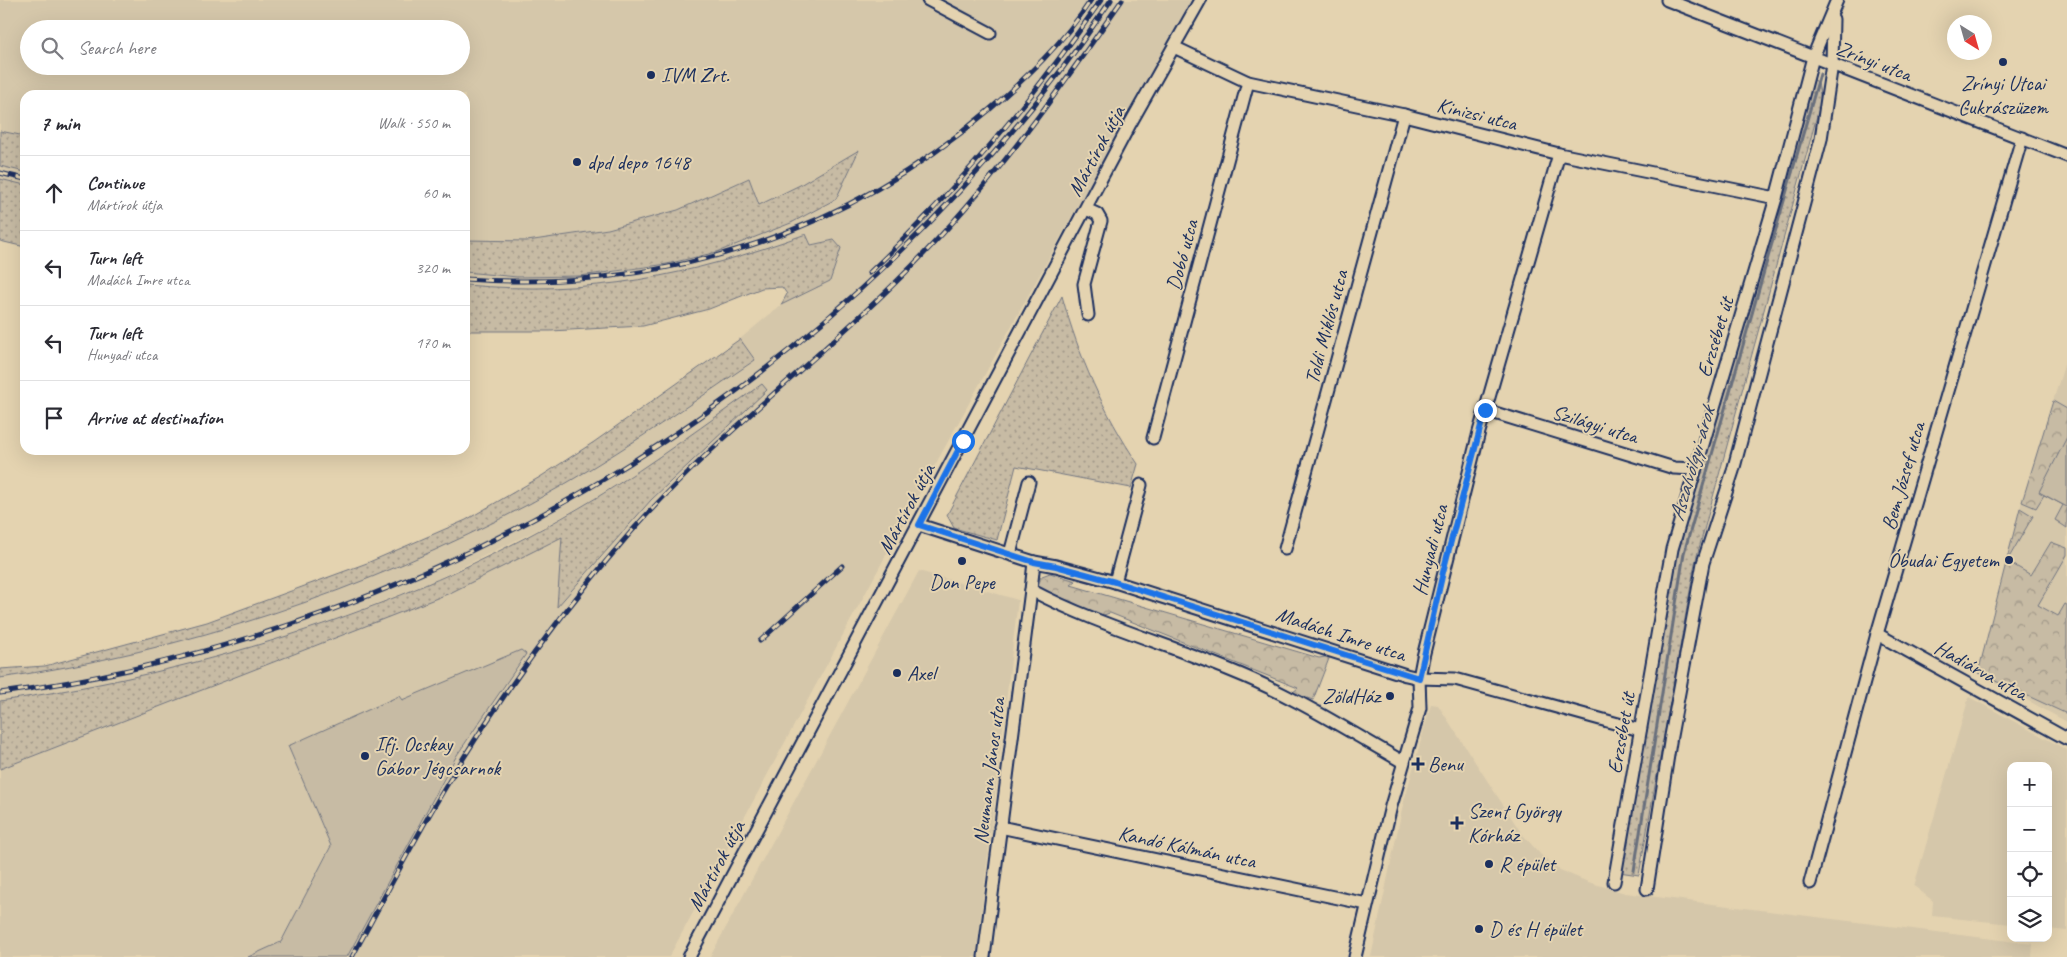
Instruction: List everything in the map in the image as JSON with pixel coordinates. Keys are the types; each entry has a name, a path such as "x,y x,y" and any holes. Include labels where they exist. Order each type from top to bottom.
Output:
{"street":[{"path":"928,0 990,33"},
{"name":"Mártírok útja","path":"689,957 1086,208 1200,0"},
{"name":"Zrínyi utca","path":"1668,0 2067,156"},
{"name":"Erzsébet út","path":"1614,882 1668,566 1695,468 1776,198 1813,57 1833,15 1837,0"},
{"name":"Erzsébet út","path":"1647,889 1670,736 1703,563 1732,471 1821,139 1832,64 1833,15"},
{"name":"Kinizsi utca","path":"1174,47 1248,82 1404,116 1560,154 1776,198"},
{"name":"Dobó utca","path":"1153,438 1248,82"},
{"name":"Toldi Miklós utca","path":"1285,549 1404,116"},
{"name":"Bem József utca","path":"1810,883 1877,634 2022,138"},
{"name":"Hunyadi utca","path":"1354,957 1403,762 1420,708 1419,678 1443,572 1485,410 1560,154"},
{"path":"1086,208 1097,214 1101,221 1084,284 1088,315"},
{"name":"Szilágyi utca","path":"1485,410 1674,468 1695,468"},
{"path":"1010,554 1029,482"},
{"path":"1115,582 1141,485"},
{"name":"Madách Imre utca","path":"919,525 1034,562 1115,582 1419,678 1455,679 1640,730"},
{"path":"1034,562 1031,590 1094,620 1233,671 1321,715 1403,762"},
{"name":"Neumann János utca","path":"984,957 1031,590"},
{"name":"Hadiárva utca","path":"1877,634 2067,739"},
{"name":"Kandó Kálmán utca","path":"1000,827 1367,904"}],"shaded area":[{"path":"0,0 1191,0 913,505 669,957 347,957 457,755 526,655 521,650 401,700 400,697 288,746 331,845 281,942 248,957 0,957 0,769 450,593 563,537 558,606 651,500 681,470 685,440 594,499 543,527 431,582 342,617 263,644 189,665 110,683 0,701 0,678 35,673 183,640 231,627 316,599 532,502 594,467 675,415 755,360 740,339 781,305 830,281 834,240 811,245 806,234 751,254 693,270 643,281 585,288 548,290 470,285 470,272 545,277 619,272 667,264 717,252 791,223 836,199 800,185 759,205 748,178 678,210 608,229 527,241 470,240 470,90 20,90 20,135 0,131"},
{"path":"0,166 20,171 20,184 0,179"},
{"path":"2067,356 2067,722 1978,673 2020,508"},
{"path":"919,571 1018,600 976,957 710,957"},
{"path":"1969,697 2067,750 2067,931 2052,929 2052,762 2007,762 2007,924 1932,916 1933,901 1914,886"},
{"name":"Szent György Kórház","path":"1431,704 1438,705 1522,834 1541,855 1560,870 1588,882 1625,893 2033,944 2032,957 1371,957 1403,805"}],"green space":[{"path":"1810,78 1818,82 1821,101 1695,563 1639,875 1619,872 1670,562"},
{"path":"0,131 20,135 20,171 0,166"},
{"path":"859,150 836,199 791,223 717,252 667,264 580,276 517,277 470,272 470,240 527,241 608,229 678,210 749,178 759,205 800,185"},
{"path":"0,179 20,184 20,246 0,241"},
{"path":"806,234 811,245 834,240 841,248 830,281 781,305 787,294 782,287 762,288 709,309 643,326 551,331 470,331 470,285 555,288 598,285 679,272 762,249"},
{"path":"1062,296 1076,341 1093,383 1125,444 1138,464 1131,488 1016,466 997,540 954,528 947,515"},
{"path":"740,339 755,360 589,470 531,503 468,535 404,564 339,590 206,634 138,652 0,678 0,669 45,666 207,622 367,563 466,520 540,477 594,442"},
{"path":"762,384 767,390 651,500 557,607 562,537 450,593 0,769 0,701 78,688 155,672 232,652 308,629 383,602 456,571 527,537 596,498 659,457"},
{"path":"2053,401 2067,409 2067,528 2055,520 2063,505 2044,495 2036,508 2022,502"},
{"path":"2067,437 2067,507 2039,492"},
{"name":"Óbudai Egyetem","path":"2020,508 2033,516 2007,561 2031,575 2051,542 2067,548 2067,555 2038,605 2058,616 2065,604 2067,605 2067,714 1978,673"},
{"path":"1050,573 1076,581 1071,585 1319,658 1330,656 1313,700 1292,693 1298,688 1110,613 1100,616 1036,591 1036,583 1042,576"},
{"path":"521,650 526,654 457,755 347,957 248,957 281,942 331,846 288,746 399,696 402,700"}],"waterway":[{"name":"Aszalvölgyi-árok","path":"1634,871 1684,553 1820,74"}],"railway":[{"path":"470,279 537,281 608,276 677,265 744,247 809,223 872,192 932,154 989,110 1044,59 1069,31 1091,0"},
{"path":"869,273 932,210 992,143 1048,73 1101,0"},
{"path":"0,693 166,661 327,612 482,546 629,464 767,368 894,257 1010,135 1111,0"},
{"path":"352,957 419,834 463,759 530,658 579,594 631,532 694,466 864,313 929,249 959,216 1016,146 1122,0"},
{"path":"0,173 20,178"},
{"path":"760,641 842,566"}],"place":[{"name":"Zrínyi Utcai Cukrászüzem","path":"2003,62"},
{"name":"IVM Zrt.","path":"651,75"},
{"name":"dpd depo 1648","path":"577,162"},
{"name":"Óbudai Egyetem","path":"2009,560"},
{"name":"Don Pepe","path":"962,561"},
{"name":"Axel","path":"897,673"},
{"name":"ZöldHáz","path":"1390,696"},
{"name":"Ifj. Ocskay Gábor Jégcsarnok","path":"365,756"},
{"name":"Benu","path":"1418,764"},
{"name":"Szent György Kórház","path":"1457,823"},
{"name":"R épület","path":"1489,864"},
{"name":"D és H épület","path":"1479,929"}],"route":[{"path":"963,441 919,525 1034,562 1115,582 1419,678 1443,572 1485,410"}]}
